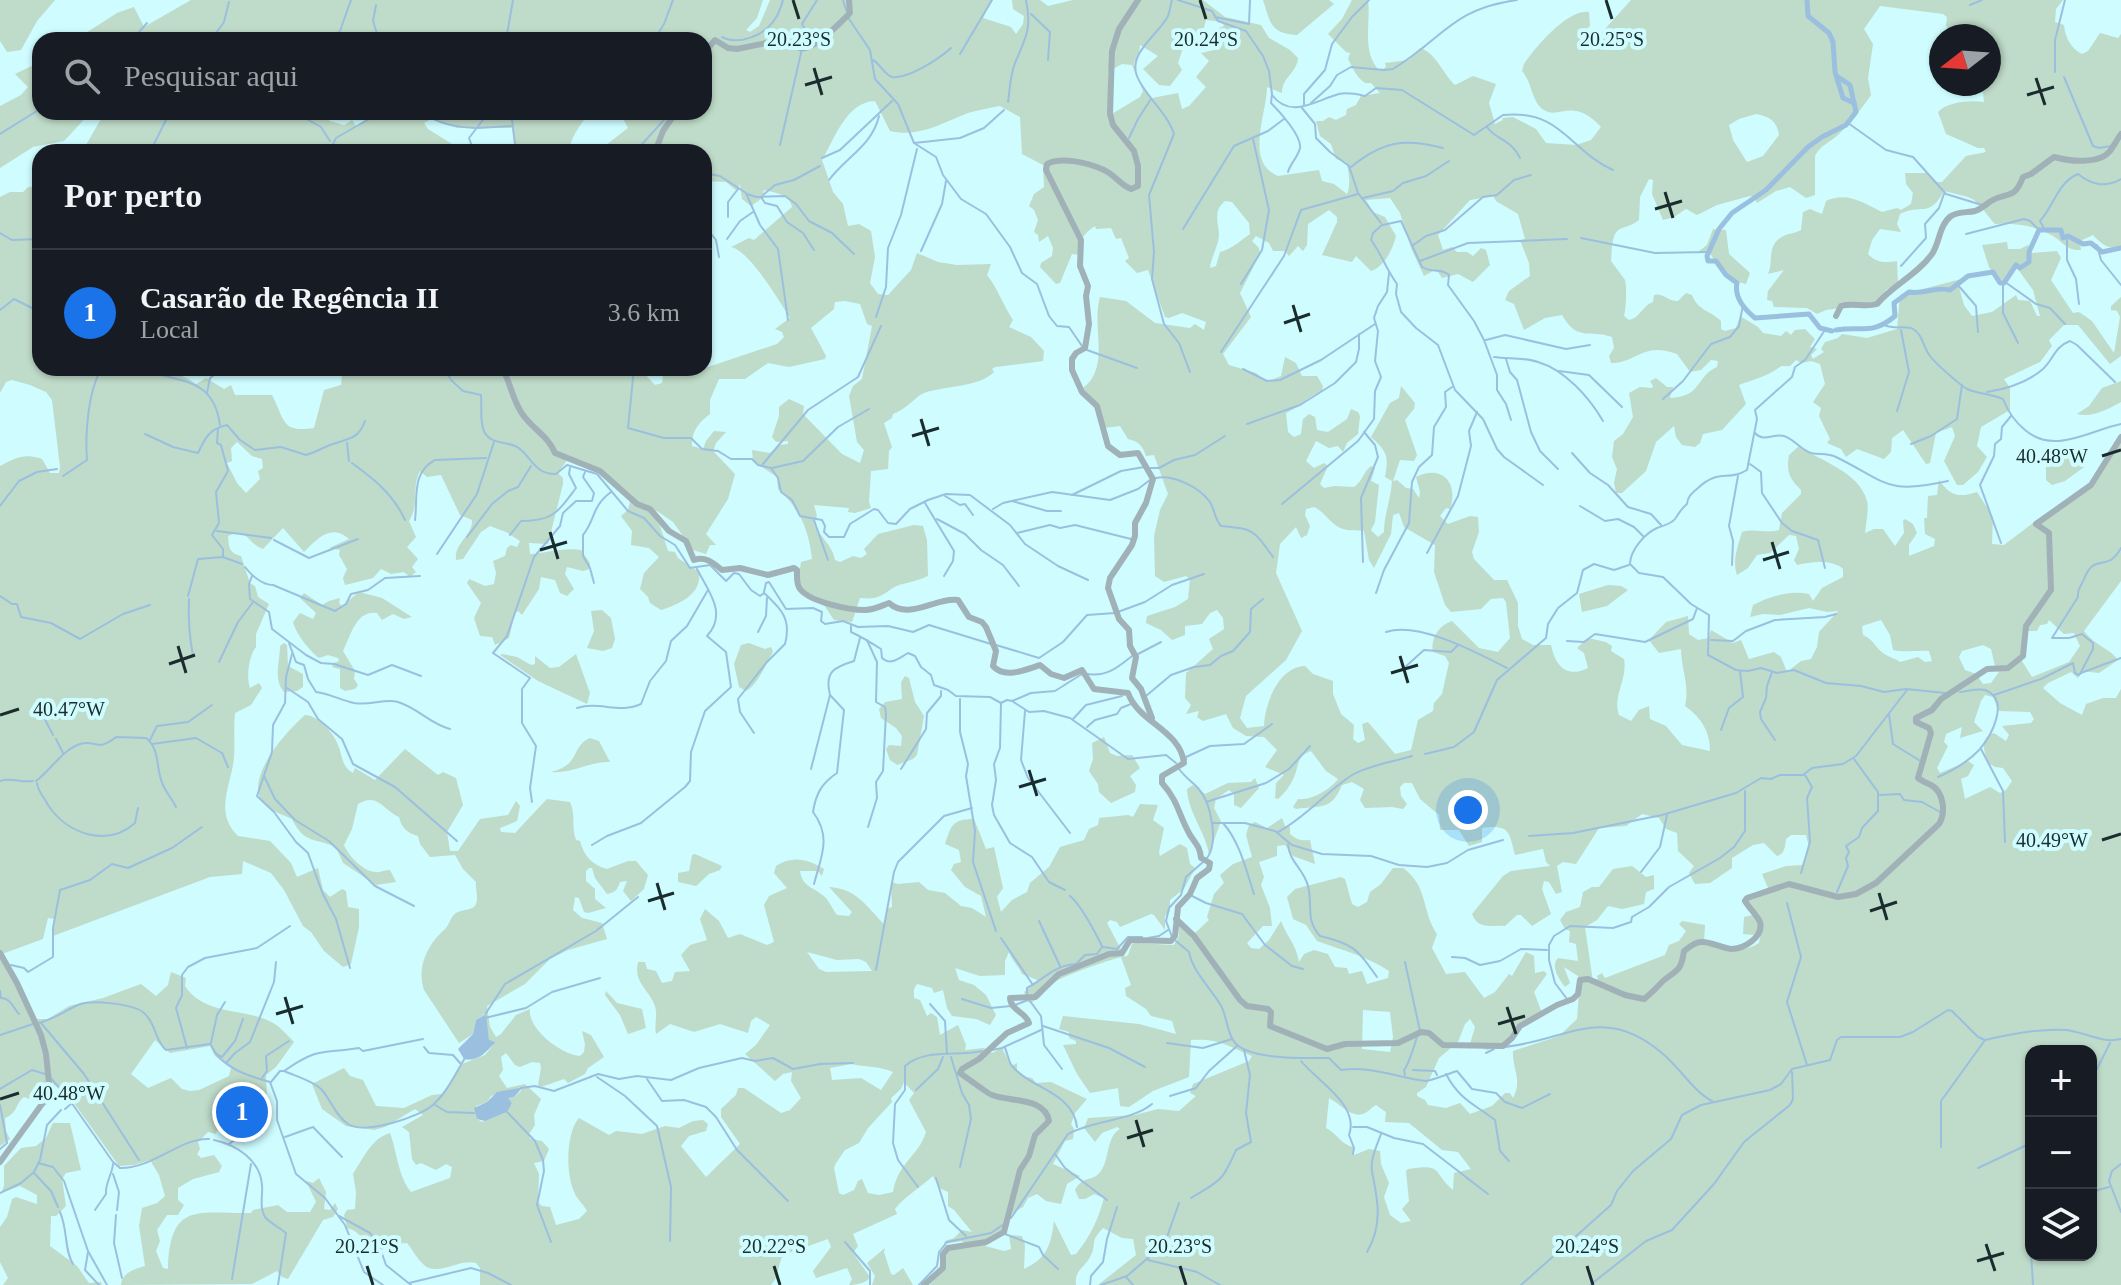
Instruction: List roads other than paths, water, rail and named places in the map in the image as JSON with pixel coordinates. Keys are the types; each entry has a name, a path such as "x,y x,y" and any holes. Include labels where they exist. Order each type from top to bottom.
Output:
{"street":[{"path":"712,44 715,40 728,48 737,49 781,40 804,48 825,36 850,13 849,0"},
{"path":"1138,0 1119,29 1112,51 1110,114 1113,125 1134,151 1138,186 1131,189 1122,186 1106,171 1065,159 1047,164 1046,170 1081,240 1080,266 1088,286 1089,324 1085,348 1072,359 1072,370 1082,392 1097,406 1108,446 1120,455 1138,453 1153,479 1146,503 1135,523 1132,545 1110,578 1108,588 1119,619 1129,630 1130,646 1135,653 1132,678 1141,689 1153,722"},
{"path":"658,144 671,120"},
{"path":"1836,316 1841,306 1848,303 1857,306 1877,304 1888,291 1916,272 1934,252 1948,218 1958,212 1975,211 1993,199 2009,197 2018,189 2023,177 2054,157 2068,161 2101,158 2109,153 2121,134"},
{"path":"505,376 518,408 534,428 549,438 555,453 600,471 637,504 650,509 669,531 686,541 694,560 710,561 722,570 740,568 768,575 794,568 802,591 827,604 862,610 877,609 887,603 904,611 939,601 960,601 969,617 986,627 996,649 993,666 998,672 1003,674 1040,665 1051,674 1064,678 1081,670 1094,689 1128,693 1134,706 1176,741 1185,759 1184,763 1162,776 1161,781 1177,800 1190,835 1200,847 1201,858 1208,861 1208,872 1196,879 1190,894 1178,907 1175,936 1171,941 1130,940 1120,953 1106,955 1055,976 1035,997 1010,998 1011,1004 1028,1018 1029,1023 1007,1033 960,1073 991,1095 1040,1107 1049,1121 1035,1135 1029,1156 1020,1170 1004,1232 986,1242 948,1248 942,1257 943,1268 924,1285"},
{"path":"1176,919 1194,936 1240,1000 1247,1006 1271,1012 1270,1026 1278,1031 1327,1049 1345,1044 1398,1043 1421,1032 1429,1033 1443,1045 1503,1046 1520,1026 1573,999 1578,994 1580,980 1588,979 1625,995 1644,999 1664,980 1677,973 1682,966 1684,951 1696,943 1703,941 1730,949 1743,946 1756,936 1760,927 1746,899 1785,884 1838,897 1856,894 1876,883 1939,824 1944,815 1940,797 1933,786 1922,782 1918,776 1931,733 1929,728 1916,722 1916,718 1932,710 1941,699 1987,669 2008,668 2023,656 2026,626 2045,599 2052,581 2047,544 2049,533 2036,524 2091,485 2121,437"},
{"path":"0,953 39,1030 46,1054 50,1093 0,1162"}],"water":[{"path":"486,1014 489,1040 495,1042 478,1058 464,1059 458,1049 473,1034 476,1020"},
{"path":"523,1087 514,1097 508,1098 512,1103 507,1112 485,1121 477,1119 474,1108 487,1102 497,1092"}],"waterway":[{"path":"339,32 351,0"},
{"path":"507,32 513,0"},
{"path":"659,32 673,0"},
{"path":"722,37 744,39 765,30 775,19 783,0"},
{"path":"780,145 806,31 802,24 817,0"},
{"path":"843,0 849,19 870,50 875,79 898,104 914,143 936,157 943,175 961,199 986,214 1010,247 1022,273 1037,284 1049,316 1057,326 1069,327 1082,346"},
{"path":"960,54 992,0"},
{"path":"1008,102 1013,68 1027,33 1026,0"},
{"path":"1172,0 1167,18 1140,52 1135,68 1140,83 1174,134 1149,195 1154,252 1152,279 1164,324 1179,343 1190,372"},
{"path":"1178,0 1212,11 1218,21 1246,31 1263,56 1269,71 1271,103 1300,143 1288,172"},
{"path":"1215,17 1249,24 1250,0"},
{"path":"1304,105 1304,94 1325,70 1332,44 1369,0"},
{"path":"1311,103 1337,75 1351,67 1393,69 1462,18 1495,4 1517,0"},
{"path":"1807,0 1808,16 1829,33 1833,42 1835,72 1843,98 1854,103"},
{"path":"1970,5 1982,0"},
{"path":"2055,72 2055,40 2065,0"},
{"path":"217,32 224,22 229,2"},
{"path":"376,5 373,21 376,32"},
{"path":"1031,14 1050,32 1048,60"},
{"path":"139,32 147,23"},
{"path":"873,60 890,76 899,77 923,67 951,48"},
{"path":"1832,331 1820,328 1809,314 1755,318 1741,302 1737,283 1726,275 1716,261 1708,261 1707,256 1719,229 1732,213 1766,190 1808,147 1846,125 1856,112 1850,85 1838,77"},
{"path":"2064,77 2093,146 2111,146"},
{"path":"1272,95 1279,102 1295,107 1342,93 1365,96 1376,88 1402,90 1474,135 1503,115 1539,118 1613,170"},
{"path":"1129,138 1151,99"},
{"path":"822,158 840,150 892,101"},
{"path":"1302,108 1315,124 1316,138 1349,166 1358,193 1381,223"},
{"path":"914,143 960,138 984,128 1004,110"},
{"path":"0,134 32,114"},
{"path":"829,180 865,143 879,116"},
{"path":"1183,229 1234,146 1268,131 1284,119"},
{"path":"154,144 166,120"},
{"path":"308,120 321,127 330,141"},
{"path":"333,144 336,138 367,120"},
{"path":"437,120 475,128"},
{"path":"471,144 469,138 483,120"},
{"path":"512,120 515,144"},
{"path":"642,144 664,120"},
{"path":"1848,123 1886,150 1913,157 1946,194 1982,205"},
{"path":"478,128 511,126"},
{"path":"1487,127 1512,147 1520,158"},
{"path":"1241,284 1262,250 1269,210 1253,139"},
{"path":"1351,167 1373,152 1394,144 1417,143 1443,148"},
{"path":"876,317 886,287 888,248 901,215 917,149"},
{"path":"1363,198 1393,191 1449,161"},
{"path":"763,195 775,185 794,180 820,166"},
{"path":"712,174 720,176 746,193 760,225 778,249 788,320"},
{"path":"2045,230 2040,221 2071,178 2078,174 2088,181 2104,184 2121,179"},
{"path":"1412,246 1426,236 1445,230 1483,197 1497,195 1514,180 1531,175"},
{"path":"921,251 942,204 946,181"},
{"path":"728,217 728,202 738,189"},
{"path":"747,194 756,197 785,196 809,221 832,233 854,254"},
{"path":"1221,352 1284,256 1301,210 1358,194"},
{"path":"1901,266 1926,238 1925,224 1939,208 1944,194"},
{"path":"761,197 765,203 777,206 787,222 803,233 814,250"},
{"path":"727,239 740,221 753,212"},
{"path":"1966,234 2024,219 2039,230"},
{"path":"1383,225 1401,221 1422,267 1449,275 1448,285 1484,340 1497,375 1497,390 1511,420"},
{"path":"1382,225 1373,233 1371,240 1397,284 1396,294 1401,312 1438,345 1455,390 1483,419 1497,449 1543,485"},
{"path":"1836,330 1880,326 1895,316 1894,303 1909,292 1950,290 1968,276 1993,272 2000,283 2004,283 2016,265 2020,268 2029,262 2029,252 2039,230 2061,230 2063,238 2068,236 2083,244 2091,243 2102,252 2121,248"},
{"path":"0,233 12,240 32,239"},
{"path":"712,235 719,257"},
{"path":"2067,236 2067,260 2076,279 2079,304"},
{"path":"1581,238 1655,253 1708,252"},
{"path":"1420,261 1468,243 1567,239"},
{"path":"2097,245 2101,260 2121,285"},
{"path":"1282,504 1358,441 1374,419 1375,391 1381,377 1375,361 1378,331 1374,318 1387,292 1389,273"},
{"path":"2005,282 2036,304 2050,308 2065,324"},
{"path":"1957,284 1976,306 1978,332"},
{"path":"2003,284 2003,313 2018,343"},
{"path":"0,310 14,299 32,308"},
{"path":"1663,399 1683,381 1711,344 1730,337 1739,326 1743,305"},
{"path":"1243,369 1267,381 1280,380 1321,360 1375,324"},
{"path":"1884,325 1913,329 1919,334 1930,356 1948,374 1967,389 2003,399 2015,420 2036,437 2059,441 2121,424"},
{"path":"763,464 808,410 858,377 881,326"},
{"path":"1630,563 1643,538 1673,521 1698,488 1712,478 1747,470 1757,419 1755,410 1792,377 1795,367 1805,360 1825,330"},
{"path":"1897,411 1909,372 1901,330"},
{"path":"1247,424 1300,405 1335,383 1356,362 1359,334"},
{"path":"1486,340 1505,335 1566,349 1590,345"},
{"path":"1987,392 2031,378 2043,369 2061,346 2070,341 2115,382"},
{"path":"1087,350 1137,368"},
{"path":"1494,357 1533,360 1558,371 1583,394 1603,421"},
{"path":"1506,359 1510,372 1517,380 1531,432 1540,451 1558,469"},
{"path":"1559,371 1589,375 1622,407"},
{"path":"63,476 87,460 88,412 98,376"},
{"path":"165,376 191,383 210,397 220,425"},
{"path":"207,393 213,376"},
{"path":"633,376 628,428 664,438 691,438 702,449 718,451 731,459 752,459 758,465 771,468 778,478 781,492 792,500 800,516 822,520 824,532 829,537 844,537 850,524 874,509 888,523 896,524 910,509 928,500 946,494 970,495 1010,525 1025,544 1058,566 1088,580"},
{"path":"451,380 463,391 481,395 482,424 488,437 520,449 542,471 556,474 567,465 597,474 628,511 644,518 660,536 675,545 690,568 710,565 726,581 734,573 739,574 751,590 760,596 764,593 780,609 786,620 785,644 738,699 740,712 754,733"},
{"path":"1911,444 1931,436 1957,419 1962,385"},
{"path":"1376,593 1384,570 1409,523 1412,482 1419,467 1432,455 1434,427 1446,407 1445,392 1452,387"},
{"path":"772,468 803,461 838,427 869,409"},
{"path":"1427,553 1458,496 1471,446 1469,431 1477,412"},
{"path":"2001,543 1980,485 1994,456 1995,444 2001,439 2002,427 2011,416"},
{"path":"145,434 173,447 198,453 208,435 227,425 240,440 255,450 281,447 306,455 352,437 365,421"},
{"path":"218,429 217,443 221,445 228,471 216,492 219,523 212,535 223,549 223,557"},
{"path":"1363,562 1361,498 1378,457 1375,445 1364,432"},
{"path":"1755,433 1765,438 1784,436 1807,452 1836,457 1888,484 1911,487 1948,481"},
{"path":"1150,468 1159,468 1174,460 1195,455 1225,436"},
{"path":"437,554 477,494 494,442"},
{"path":"347,443 349,461"},
{"path":"1572,453 1628,507 1651,514 1661,525"},
{"path":"415,520 417,486 427,465 435,460 486,458"},
{"path":"352,463 382,488 405,520"},
{"path":"1750,464 1761,472 1762,493 1782,523 1792,531 1818,540 1825,568"},
{"path":"467,537 492,504 518,487 531,466"},
{"path":"1072,495 1121,471 1144,467"},
{"path":"510,535 521,521 547,517 564,504 576,488 569,474 570,468"},
{"path":"0,506 19,481 37,472 57,469"},
{"path":"532,802 530,788 536,746 522,723 522,689 530,678 493,653 507,636 534,557 560,526 563,513 576,501 592,501 594,493 583,477 585,472"},
{"path":"1732,565 1733,541 1729,526 1738,476"},
{"path":"1156,478 1170,478 1193,487 1210,502 1221,526 1252,532 1273,557"},
{"path":"993,509 1003,503 1052,492 1110,500 1138,489 1150,480"},
{"path":"594,583 583,556 583,535 600,503 611,492"},
{"path":"945,496 960,505 965,504 973,515"},
{"path":"1012,501 1047,511 1061,511"},
{"path":"925,503 954,551 953,561 944,576"},
{"path":"1580,506 1605,521 1618,519 1634,527 1644,537"},
{"path":"937,519 965,534 1003,565 1019,586"},
{"path":"814,520 828,560"},
{"path":"1017,533 1050,525 1060,528 1075,525 1131,539"},
{"path":"217,531 271,538"},
{"path":"274,540 309,558 358,539"},
{"path":"2080,674 2093,643 2082,634 2052,638 2078,597 2088,571 2092,566 2111,560 2121,548"},
{"path":"188,596 198,559 223,557 242,564"},
{"path":"1425,754 1454,747 1474,732 1497,680 1546,638 1548,624 1558,608 1577,593 1583,570 1594,564 1614,570 1629,565"},
{"path":"1630,564 1639,573 1663,577 1691,604 1709,615 1708,655 1736,670 1761,668 1777,673 1794,670 1826,683 1861,686 1884,692 1906,689 1945,693"},
{"path":"245,567 269,585 335,611 346,604 351,594 368,590 385,578 420,576"},
{"path":"592,845 641,823 685,787 690,781 691,752 705,711 731,687 726,652 707,636 716,619 716,610 697,569"},
{"path":"996,645 1039,658 1063,642 1087,615 1115,613 1145,602 1172,585 1204,574"},
{"path":"252,576 250,599 269,612 272,629 306,655 321,663 368,675 392,665 421,676"},
{"path":"764,592 769,582 786,609 813,608 822,612 821,621 825,624 843,621 858,627 888,626 913,632 929,625 991,644"},
{"path":"577,708 625,708 641,704 650,681 666,661 671,641 687,626 708,590"},
{"path":"0,596 17,604 21,617 51,623 80,639 123,614 150,605"},
{"path":"758,632 766,616 767,598"},
{"path":"189,599 193,656"},
{"path":"1146,696 1171,675 1210,665 1233,651 1250,632 1251,609 1263,599"},
{"path":"219,662 238,622 253,602"},
{"path":"1567,641 1584,642 1595,634 1645,642 1693,619 1697,608"},
{"path":"1711,640 1733,641 1746,631 1775,620 1836,614"},
{"path":"851,626 851,632 881,649 885,660 895,660 908,653 915,656 921,667 931,675 934,685 956,696 990,697 1001,703 1031,693 1055,691 1082,674"},
{"path":"1386,632 1415,631 1431,635 1507,668"},
{"path":"811,769 830,695 830,675 836,668 854,661 860,638"},
{"path":"867,640 877,662 876,702 885,707 886,713 883,771 876,782 877,798 868,827"},
{"path":"1138,654 1161,642"},
{"path":"289,643 296,662 304,665 316,692 354,703 398,702 450,729"},
{"path":"1403,669 1424,650 1451,652 1458,645"},
{"path":"292,654 286,677 285,703 273,725 272,752 257,796 308,853 336,919 350,968"},
{"path":"1088,674 1107,673 1132,656"},
{"path":"2081,673 2121,658"},
{"path":"1994,695 2041,679 2073,663 2075,673 2079,675"},
{"path":"1721,730 1729,708 1743,697 1740,671"},
{"path":"1772,672 1760,712 1761,719 1775,740"},
{"path":"287,688 308,702 318,719 342,739 353,764 395,787 457,841"},
{"path":"1938,777 1971,758 1980,749 1996,718 1997,702 1993,695 1982,689 1960,692"},
{"path":"1529,836 1573,833 1662,815 1736,793 1761,778 1803,775 1812,768 1843,764 1856,756 1907,690"},
{"path":"901,769 926,729 927,713 941,696 941,691"},
{"path":"814,884 824,839 813,812 820,789 837,773 844,710 830,695"},
{"path":"1073,719 1086,705 1122,696"},
{"path":"960,699 960,732 968,764 966,776 975,831 973,862 996,931"},
{"path":"1012,701 1029,712 1044,711 1070,718 1128,759 1166,755 1176,763"},
{"path":"1001,703 1000,748 994,764 994,815 1010,843 1032,857 1049,882 1065,890"},
{"path":"37,704 53,735"},
{"path":"1087,727 1095,720 1117,714 1121,708 1131,704"},
{"path":"150,740 157,726 188,722 212,705"},
{"path":"1025,711 1021,760 1028,778 1070,833"},
{"path":"1889,714 1893,744 1922,762"},
{"path":"1186,760 1186,757 1210,746 1244,744 1272,724"},
{"path":"36,781 80,744 100,745 116,737 146,738 154,748 164,788 176,807"},
{"path":"152,744 196,738 222,753 228,767"},
{"path":"56,739 63,753"},
{"path":"1206,802 1266,783 1289,769 1310,746"},
{"path":"1981,749 2003,791 2005,842"},
{"path":"1278,832 1352,775 1412,756"},
{"path":"1837,892 1848,866 1846,846 1859,837 1862,828 1878,811 1878,792 1854,759"},
{"path":"1179,769 1203,794 1210,812 1213,833 1207,858"},
{"path":"1801,873 1810,842 1807,798 1812,787 1805,775"},
{"path":"264,776 275,799 295,820 329,841 375,886 414,906"},
{"path":"0,781 33,781"},
{"path":"37,783 56,815 76,830 88,834 100,836 124,831 135,823 138,808"},
{"path":"1567,999 1555,983 1549,960 1549,945 1554,936 1570,926 1613,928 1631,922 1632,917 1649,907 1669,887 1720,858 1734,847 1745,831 1745,791"},
{"path":"1880,795 1900,794 1904,800 1922,802 1940,812"},
{"path":"876,970 898,862 944,816 972,808"},
{"path":"1641,872 1660,847 1667,815"},
{"path":"1213,823 1245,823 1275,831 1292,845 1322,854 1371,856 1399,865 1427,867 1447,863 1468,850 1503,840"},
{"path":"1223,823 1238,847 1254,894"},
{"path":"11,965 28,972 53,957 53,928 60,890 90,880 112,864 128,868 172,848 202,827"},
{"path":"1288,844 1291,856 1308,886 1315,930 1320,936 1354,949 1377,977"},
{"path":"1172,937 1166,921 1169,908 1181,895 1186,877 1203,862"},
{"path":"1070,896 1102,946"},
{"path":"1192,896 1242,914 1265,945 1292,966 1303,969"},
{"path":"486,1013 505,984 596,931 638,897"},
{"path":"1787,903 1801,957 1787,1002 1807,1065"},
{"path":"1039,921 1060,966"},
{"path":"187,1048 176,1008 182,995 182,975 188,967 205,958 257,948 290,926"},
{"path":"1148,938 1168,930"},
{"path":"1103,947 1117,949 1128,937 1142,937"},
{"path":"1001,938 1033,985"},
{"path":"1176,941 1189,952 1198,972 1220,1004 1233,1040 1250,1052 1278,1057 1329,1058 1341,1070 1373,1070 1426,1081 1457,1071 1472,1089 1496,1093 1505,1102 1522,1108 1550,1094"},
{"path":"1027,995 1027,988 1050,973 1076,964 1085,955 1097,954 1102,947"},
{"path":"1452,957 1465,958 1480,965 1500,961 1521,949 1547,950"},
{"path":"226,1063 250,1042 274,982 276,962"},
{"path":"1405,962 1420,1031"},
{"path":"485,1018 526,1008 552,992 600,978"},
{"path":"0,991 1,998 10,1001 19,1014"},
{"path":"962,999 991,1008 1011,1006"},
{"path":"1015,1005 1028,1000"},
{"path":"1030,1001 1041,1016 1044,1045 1062,1069"},
{"path":"211,1043 217,1015 225,1002"},
{"path":"38,1023 84,1003 112,1003 144,1013 166,1050 210,1044"},
{"path":"930,1004 945,1021 947,1054"},
{"path":"1521,1285 1611,1205 1617,1191 1633,1171 1671,1139 1682,1115 1701,1105 1770,1090 1781,1084 1792,1069 1830,1060 1841,1037 1900,1037 1948,1010 1985,1040"},
{"path":"215,1053 222,1057 235,1041 243,1019"},
{"path":"41,1023 84,1074 139,1160"},
{"path":"0,1035 33,1024"},
{"path":"1043,1026 1109,1048 1145,1067"},
{"path":"1504,1047 1585,1029 1603,1027 1622,1030 1663,1054 1712,1101"},
{"path":"992,1050 1041,1030"},
{"path":"1941,1147 1941,1101 1985,1040 2056,1030 2107,1040 2121,1039"},
{"path":"1405,1075 1404,1070 1417,1037"},
{"path":"271,1082 280,1071 313,1055 359,1048 363,1051 423,1039"},
{"path":"1167,1043 1203,1048 1232,1039"},
{"path":"262,1078 267,1071 266,1056 289,1041"},
{"path":"2097,1069 2110,1043"},
{"path":"211,1045 228,1065 270,1082"},
{"path":"1170,1096 1196,1088 1209,1071 1237,1046"},
{"path":"424,1047 429,1053 453,1055 460,1063"},
{"path":"1005,1048 1011,1065 1020,1074 1068,1106 1077,1127"},
{"path":"1486,1053 1494,1049"},
{"path":"1191,1198 1220,1179 1236,1150 1251,1142 1246,1113 1250,1075 1244,1050"},
{"path":"918,1187 898,1160 893,1143 895,1104 905,1090 905,1066 913,1060 932,1055 982,1051"},
{"path":"916,1090 938,1069 943,1057"},
{"path":"951,1057 971,1119 960,1167"},
{"path":"284,1071 319,1087 348,1124 366,1127 392,1123 427,1109 443,1094 465,1058"},
{"path":"521,1088 535,1086 554,1091 598,1074 619,1079 637,1076 671,1080 699,1068 742,1058 755,1061 773,1058 793,1069 853,1063"},
{"path":"1301,1061 1343,1104 1351,1124 1349,1135 1353,1154"},
{"path":"0,1089 32,1070 45,1074"},
{"path":"1413,1070 1435,1071 1437,1075"},
{"path":"1590,1285 1646,1241 1672,1230 1714,1184 1744,1142 1790,1105 1793,1099 1792,1072"},
{"path":"1446,1074 1462,1095 1495,1120 1500,1151 1509,1161"},
{"path":"50,1077 120,1168 144,1164 188,1143 209,1139"},
{"path":"597,1077 625,1096 657,1126 671,1187 670,1241"},
{"path":"647,1079 662,1101 684,1100 706,1107 737,1150 788,1201"},
{"path":"270,1082 277,1101 277,1120 296,1174 325,1198 345,1225 364,1272 383,1285"},
{"path":"65,1109 71,1104"},
{"path":"1011,1218 1068,1134 1134,1114 1152,1104"},
{"path":"0,1105 7,1143 0,1149"},
{"path":"435,1105 447,1112 474,1113"},
{"path":"0,1193 21,1183 34,1172 40,1160 47,1125 61,1110"},
{"path":"507,1112 535,1141 543,1160 544,1171 537,1205 551,1242"},
{"path":"229,1144 254,1126"},
{"path":"285,1137 313,1127 342,1157"},
{"path":"1353,1127 1367,1127 1394,1138 1423,1144 1488,1194"},
{"path":"1367,1252 1377,1222 1372,1167 1381,1134"},
{"path":"214,1140 239,1150 252,1161 262,1185 263,1213 286,1233 278,1285"},
{"path":"1978,1168 2025,1146"},
{"path":"1055,1154 1065,1168 1107,1200"},
{"path":"38,1163 53,1167 64,1181 88,1251 107,1285"},
{"path":"95,1210 106,1194 113,1164"},
{"path":"232,1279 251,1164"},
{"path":"2121,1164 2112,1171 2109,1181 2121,1212"},
{"path":"34,1173 51,1191 58,1207"},
{"path":"113,1174 119,1192 117,1210"},
{"path":"936,1178 949,1220 966,1236"},
{"path":"2097,1190 2109,1187"},
{"path":"1101,1285 1127,1276 1156,1251 1167,1237 1179,1203"},
{"path":"1090,1285 1091,1276 1103,1262 1117,1207"},
{"path":"60,1212 73,1264"},
{"path":"116,1215 114,1243 122,1278"},
{"path":"339,1216 370,1233 379,1245 386,1265 411,1285"},
{"path":"919,1285 937,1266 939,1252 947,1242 991,1233 1004,1224"},
{"path":"1005,1234 1039,1247 1058,1269"},
{"path":"845,1242 870,1271 870,1285"},
{"path":"88,1252 85,1270 99,1285"},
{"path":"1148,1260 1197,1272 1220,1285"},
{"path":"2032,1261 2033,1285"},
{"path":"409,1283 471,1268 511,1285"},
{"path":"1126,1277 1133,1285"}],"place":[{"name":"Casarão de Regência II","path":"242,1112"}]}
